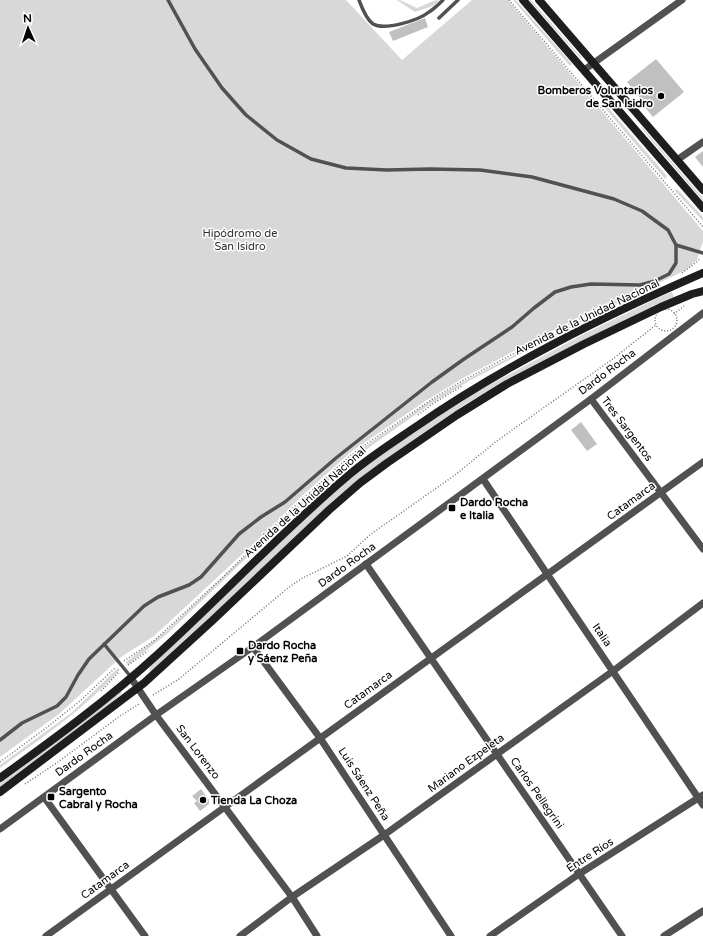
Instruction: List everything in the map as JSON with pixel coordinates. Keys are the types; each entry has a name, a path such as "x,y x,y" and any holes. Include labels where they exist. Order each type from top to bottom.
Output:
{"main road":[{"path":"523,0 703,208"},
{"path":"539,0 703,190"},
{"path":"628,122 637,114"},
{"name":"Avenida de la Unidad Nacional","path":"0,778 131,678 279,538 350,474 381,450 471,390 526,358 577,331 703,273"},
{"name":"Avenida de la Unidad Nacional","path":"0,792 138,688 208,625 329,510 360,483 393,459 472,404 532,370 661,307 703,291"}],"street":[{"path":"584,70 682,0"},
{"path":"677,160 703,142"},
{"name":"Dardo Rocha","path":"0,829 483,479 703,313"},
{"name":"Tres Sargentos","path":"591,399 703,549"},
{"name":"Catamarca","path":"46,936 703,462"},
{"name":"Italia","path":"483,479 613,671 701,797 703,805"},
{"name":"Carlos Pellegrini","path":"366,564 622,936"},
{"name":"Mariano Ezpeleta","path":"240,936 292,897 384,835 613,671 703,604"},
{"name":"Luis Sáenz Peña","path":"253,647 320,738 451,936"},
{"name":"San Lorenzo","path":"131,678 156,715 292,897 317,936"},
{"path":"44,797 145,936"},
{"name":"Entre Ríos","path":"490,936 579,874 701,797"},
{"path":"664,936 703,911"}],"lane":[{"path":"0,740 22,723 57,706 66,697 89,659 144,606 158,597 189,585 201,577 239,534 261,517 285,502 336,458 432,382 464,358 512,328 534,308 555,292 571,287 592,284 640,285 655,281 669,274 676,263 676,245 668,230 642,212 614,199 532,177 480,170 387,170 346,168 311,159 277,140 246,115 222,88 195,49 168,0"},
{"path":"359,0 365,14 372,23 386,27 429,13 444,0"},
{"path":"439,18 458,0"},
{"path":"676,245 703,253"},
{"path":"104,644 131,678"}],"path":[{"path":"509,0 703,227"},
{"path":"674,314 689,304"},
{"path":"662,310 669,310 674,314 677,321 672,330 661,330 656,325 656,318 662,310"},
{"path":"23,785 58,762 120,716 178,680 236,631 271,604 288,588 301,579 346,556 370,534 455,475 498,440 610,361 656,325"}],"green space":[{"name":"Hipódromo de San Isidro","path":"0,0 346,0 402,60 472,0 508,0 703,231 703,241 697,260 686,270 644,290 600,306 463,378 424,402 351,452 303,495 264,534 154,636 121,657 59,714 0,757"},
{"path":"397,0 417,8 439,0 433,6 415,12"},
{"path":"513,0 516,0 572,64 570,66"},
{"path":"529,0 531,0 582,58 581,59"},
{"path":"606,105 667,176 665,179 604,107"},
{"path":"642,127 703,198 703,201 641,128"},
{"path":"677,189 703,217 703,221 675,191"},
{"path":"672,292 674,297 551,358 467,403 394,454 334,500 198,631 150,672 149,671 150,667 289,534 335,491 373,461 454,405 480,390 582,335"},
{"path":"618,301 622,301 469,381 432,403 371,446 304,503 168,633 128,665 126,662 166,631 313,491 351,457 430,401 468,379"},
{"path":"118,668 120,670 78,710 0,768 0,765 71,713"},
{"path":"122,692 121,694 104,710 0,789 0,783"}],"building":[{"path":"425,18 428,27 393,41 389,32"},
{"path":"656,59 684,92 653,117 627,82"},
{"path":"703,151 703,167 695,157"},
{"path":"581,422 597,444 587,451 571,430"},
{"name":"Tienda La Choza","path":"201,789 209,800 209,804 200,811 194,803 197,801 192,796"}],"place":[{"name":"Bomberos Voluntarios de San Isidro","path":"661,96"},
{"name":"Dardo Rocha e Italia","path":"452,508"},
{"name":"Dardo Rocha y Sáenz Peña","path":"240,651"},
{"name":"Sargento Cabral y Rocha","path":"51,797"},
{"name":"Tienda La Choza","path":"203,800"}]}
